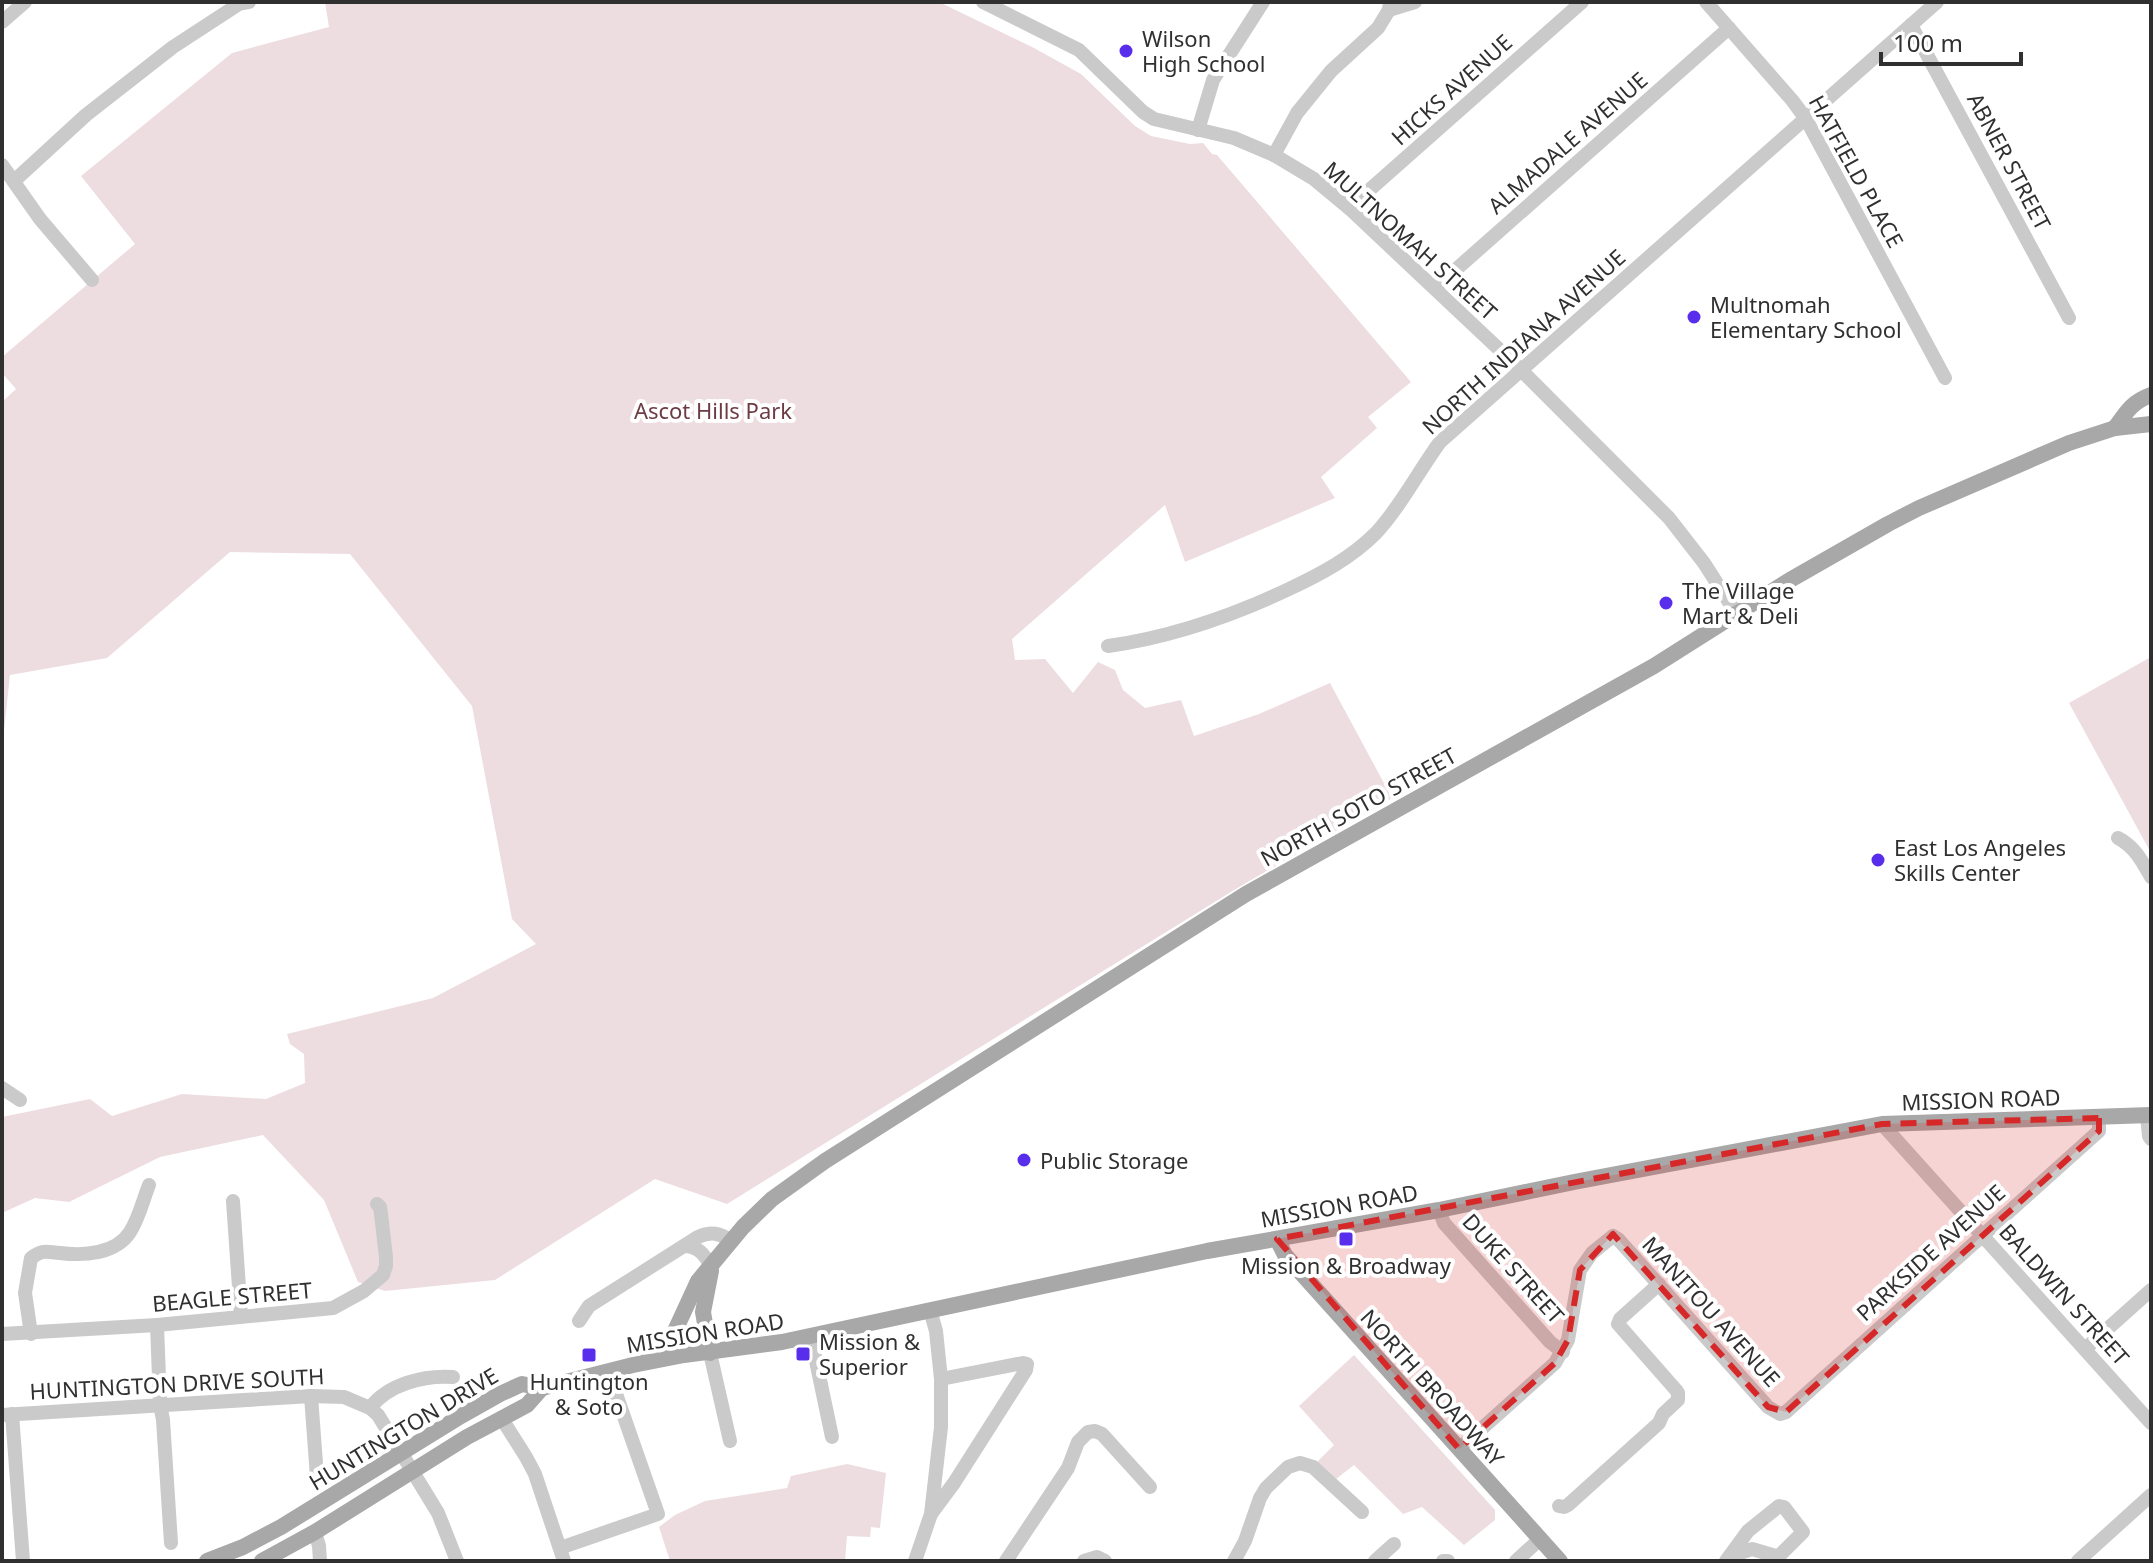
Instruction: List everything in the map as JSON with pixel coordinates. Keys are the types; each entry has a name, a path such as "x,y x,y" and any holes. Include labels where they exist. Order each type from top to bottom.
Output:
{"main road":[{"path":"2115,428 2130,407 2151,395"},
{"name":"NORTH SOTO STREET","path":"710,1353 703,1312 711,1266 763,1207 802,1177 1246,894 1654,666 1736,613 1919,508 2069,443 2115,428 2151,424"},
{"name":"MISSION ROAD","path":"542,1388 684,1355 811,1337 1207,1251 1439,1210 1882,1124 2149,1116"},
{"name":"NORTH BROADWAY","path":"1277,1239 1285,1255 1560,1561"},
{"path":"633,1365 661,1353 668,1346 698,1281 711,1266"},
{"name":"HUNTINGTON DRIVE","path":"207,1561 281,1527 500,1394 522,1384 542,1388"},
{"name":"HUNTINGTON DRIVE","path":"262,1561 315,1532 467,1437 527,1405 542,1388"}],"street":[{"path":"2,22 25,2"},
{"path":"14,181 86,115 173,47 239,4 249,2"},
{"name":"MULTNOMAH STREET","path":"983,2 1079,50 1154,119 1234,138 1274,155 1314,179 1349,208 1520,369 1669,518 1698,554 1736,613"},
{"path":"1198,130 1213,80 1263,2"},
{"path":"1274,155 1297,113 1313,92 1378,28 1390,6 1415,2"},
{"name":"HICKS AVENUE","path":"1349,208 1582,2"},
{"name":"HATFIELD PLACE","path":"1706,2 1806,119 1945,378"},
{"name":"NORTH INDIANA AVENUE","path":"1108,646 1183,630 1244,610 1317,576 1349,557 1376,533 1396,508 1440,442 1937,2"},
{"name":"ABNER STREET","path":"1911,25 2069,318"},
{"name":"ALMADALE AVENUE","path":"1435,288 1729,28"},
{"path":"2,165 40,219 92,280"},
{"path":"2118,838 2129,844 2140,857 2151,877"},
{"path":"2,1088 20,1100"},
{"path":"2149,1116 2151,1139"},
{"name":"PARKSIDE AVENUE","path":"1780,1414 1786,1412 2099,1131 2099,1118"},
{"name":"BALDWIN STREET","path":"1882,1124 2151,1423"},
{"path":"31,1334 25,1293 31,1258 41,1251 88,1254 124,1240 149,1185"},
{"path":"233,1201 241,1316"},
{"name":"BEAGLE STREET","path":"5,1332 31,1334 157,1325 333,1308 383,1275 386,1266 380,1207 377,1204"},
{"name":"DUKE STREET","path":"1439,1210 1444,1223 1550,1342 1563,1352"},
{"path":"579,1321 589,1306 705,1234 721,1234 731,1241"},
{"name":"MANITOU AVENUE","path":"1563,1352 1568,1340 1580,1270 1592,1253 1613,1236 1768,1407 1780,1414"},
{"path":"684,1246 698,1249 711,1266"},
{"path":"1659,1284 1618,1324 1679,1396 1659,1423 1568,1505 1559,1506 1559,1500 1654,1417 1663,1414"},
{"path":"2085,1349 2151,1290"},
{"path":"915,1561 931,1514 941,1427 941,1379 936,1331 930,1310"},
{"path":"157,1325 171,1543"},
{"path":"811,1337 832,1437"},
{"path":"1459,1449 1547,1371 1563,1352"},
{"path":"710,1353 730,1441"},
{"path":"931,1514 954,1483 1027,1364 941,1379"},
{"path":"502,1419 535,1474 562,1554 658,1514 608,1371"},
{"path":"453,1377 438,1376 397,1386 379,1396 370,1408 402,1452 438,1513 457,1561"},
{"path":"311,1396 317,1477"},
{"name":"HUNTINGTON DRIVE SOUTH","path":"7,1415 311,1396 344,1397 370,1408"},
{"path":"7,1415 23,1561"},
{"path":"1006,1561 1068,1468 1078,1442 1088,1432 1102,1434 1150,1487"},
{"path":"1234,1561 1245,1541 1260,1498 1288,1467 1300,1463 1313,1467 1362,1512"},
{"path":"2078,1561 2151,1495"},
{"path":"1779,1506 1784,1507 1803,1532 1780,1555 1752,1549 1729,1559 1748,1531 1779,1506"},
{"path":"315,1532 320,1561"},
{"path":"1516,1561 1540,1539"},
{"path":"1375,1561 1394,1544"},
{"path":"1084,1561 1097,1557 1105,1561"}],"highlighted area":[{"path":"2099,1118 2099,1131 1786,1412 1768,1407 1613,1234 1580,1270 1568,1340 1555,1363 1459,1449 1277,1239 1882,1124"}],"green space":[{"name":"Ascot Hills Park","path":"325,2 939,2 1081,74 1135,126 1151,136 1190,144 1203,143 1212,154 1217,155 1411,382 1368,417 1377,428 1321,477 1335,498 1185,562 1165,505 1012,639 1015,660 1045,659 1073,693 1098,662 1115,670 1123,690 1145,708 1181,700 1194,736 1259,714 1330,683 1392,798 1234,890 727,1204 655,1179 495,1280 385,1291 358,1282 324,1200 263,1135 160,1157 69,1202 35,1198 2,1213 2,1117 90,1099 112,1116 182,1094 266,1099 305,1083 304,1054 290,1044 287,1034 433,998 536,944 512,919 472,706 350,554 230,552 107,658 10,675 2,749 2,402 16,389 2,373 2,357 135,244 81,176 232,53 329,27"},
{"path":"2151,657 2151,853 2069,703"},
{"path":"1354,1355 1495,1510 1495,1520 1464,1545 1422,1507 1403,1514 1354,1465 1336,1479 1315,1464 1334,1445 1299,1406"},
{"path":"847,1464 886,1473 880,1528 871,1527 870,1537 847,1536 845,1561 670,1561 659,1527 675,1515 705,1501 787,1488 791,1476"}],"place":[{"name":"Wilson High School","path":"1126,51"},
{"name":"Multnomah Elementary School","path":"1694,317"},
{"name":"The Village Mart & Deli","path":"1666,603"},
{"name":"East Los Angeles Skills Center","path":"1878,860"},
{"name":"Public Storage","path":"1024,1160"},
{"name":"Mission & Broadway","path":"1346,1239"},
{"name":"Mission & Superior","path":"803,1354"},
{"name":"Huntington & Soto","path":"589,1355"}]}
